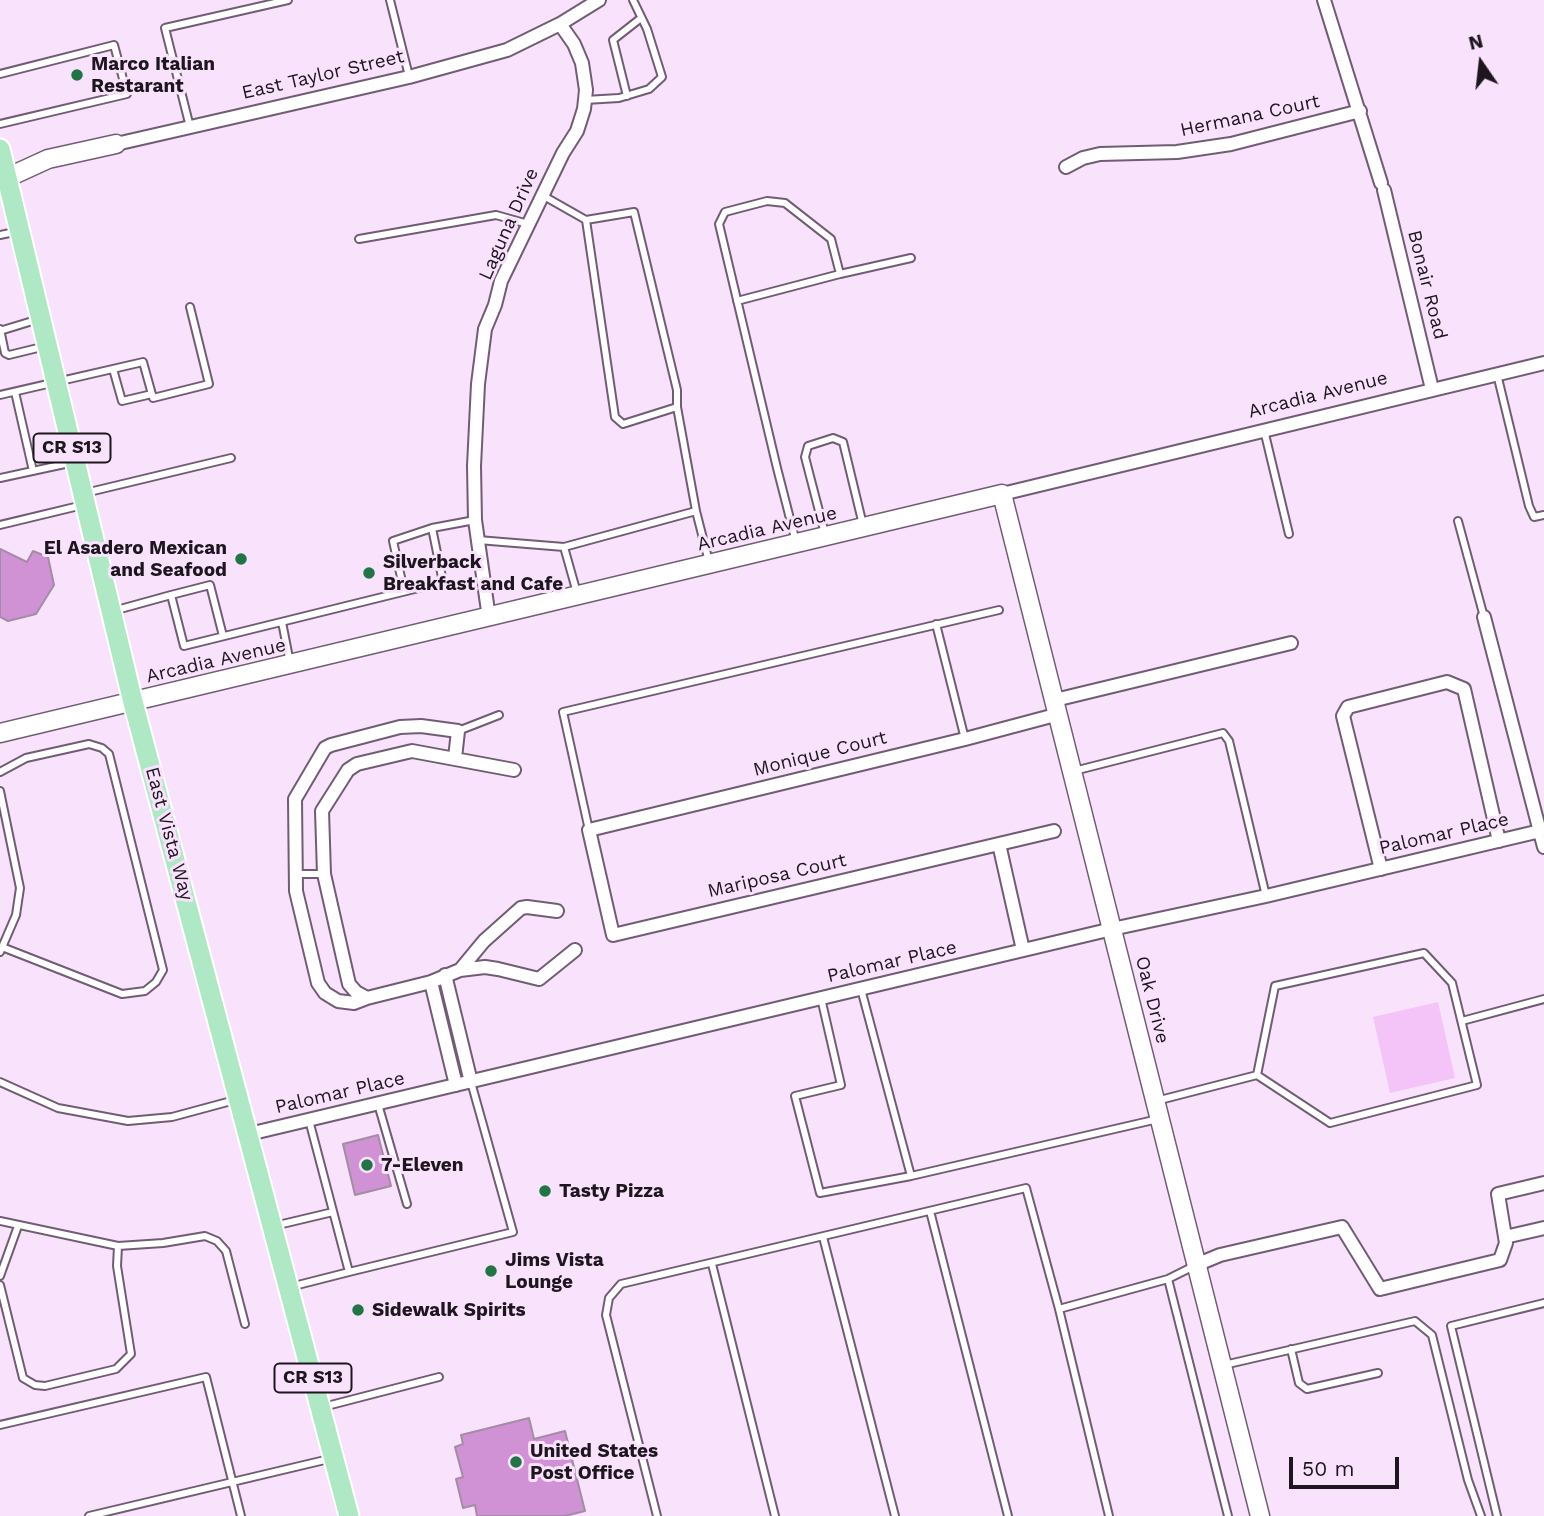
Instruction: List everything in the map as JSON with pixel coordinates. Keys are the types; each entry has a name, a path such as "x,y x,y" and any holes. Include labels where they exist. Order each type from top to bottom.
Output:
{"main road":[{"name":"East Vista Way","path":"0,149 4,180 20,231 133,702 349,1516"}],"street":[{"name":"East Taylor Street","path":"4,180 48,159 410,76 507,50 560,24 599,0"},
{"name":"Bonair Road","path":"1324,0 1382,186 1432,389"},
{"name":"Laguna Drive","path":"489,618 475,520 474,466 478,384 485,329 495,306 501,281 563,153 577,131 585,100 582,62 560,24"},
{"name":"Hermana Court","path":"1066,167 1083,158 1100,154 1177,152 1231,144 1360,111"},
{"name":"Arcadia Avenue","path":"0,733 489,618 1544,363"},
{"name":"Oak Drive","path":"1002,494 1260,1516"},
{"path":"1484,617 1542,830 1544,848"},
{"name":"Monique Court","path":"589,830 965,739 1057,707 1291,643"},
{"path":"1381,869 1343,716 1348,707 1447,682 1464,689 1499,841"},
{"path":"455,758 458,731 421,726 400,727 325,748 295,799 295,874 298,898 320,989 346,1003 430,982 460,970 498,968 539,979 575,950"},
{"path":"367,998 349,984 324,874 322,811 352,766 412,751 514,770"},
{"name":"Mariposa Court","path":"589,830 614,935 1054,831"},
{"name":"Palomar Place","path":"249,1134 1542,830"},
{"path":"999,844 1023,950"},
{"path":"460,970 484,941 521,908 557,911"},
{"path":"445,975 471,1082"},
{"path":"430,982 456,1085"},
{"path":"1196,1265 1220,1255 1342,1227 1380,1289 1500,1261 1506,1244 1498,1194 1544,1184"},
{"path":"1505,1237 1544,1228"}],"lane":[{"path":"190,127 165,28 288,0"},
{"path":"390,0 410,76"},
{"path":"585,100 627,96 649,89 662,77 633,0"},
{"path":"627,96 613,40 641,18"},
{"path":"0,74 114,44 127,94 0,124"},
{"path":"542,195 586,220 634,212 677,390 677,407 696,511 709,564"},
{"path":"796,544 719,224 725,212 767,201 785,203 831,239 840,274"},
{"path":"359,239 496,215 528,224"},
{"path":"586,220 615,417 623,424 677,407"},
{"path":"0,235 20,231"},
{"path":"737,301 911,258"},
{"path":"0,395 143,362 153,398 209,384 190,307"},
{"path":"41,318 0,330 5,353 9,355 48,345"},
{"path":"113,369 122,401 152,394"},
{"path":"1497,374 1529,506 1534,517 1544,516"},
{"path":"15,391 33,471"},
{"path":"1264,430 1289,534"},
{"path":"826,536 806,457 808,446 833,438 843,442 864,527"},
{"path":"0,525 231,458"},
{"path":"0,478 75,461"},
{"path":"478,540 564,547 696,511"},
{"path":"404,591 393,541 432,528 475,520"},
{"path":"1458,521 1484,617"},
{"path":"171,595 184,646 443,582 432,528"},
{"path":"564,547 578,596"},
{"path":"111,612 210,585 223,636"},
{"path":"589,830 563,712 999,610"},
{"path":"282,622 290,665"},
{"path":"936,624 965,739"},
{"path":"458,731 499,715"},
{"path":"1073,771 1223,733 1229,741 1266,896"},
{"path":"0,772 26,758 89,744 102,748 109,754 163,970 156,982 145,991 122,994 1,950 16,915 20,888 0,791"},
{"path":"295,874 324,874"},
{"path":"1424,953 1452,982 1477,1085 1330,1123 1257,1075 1275,986 1424,953"},
{"path":"861,989 911,1176"},
{"path":"821,998 841,1085 795,1096 820,1193 911,1176 1129,1125 1157,1110 1257,1075"},
{"path":"1462,1021 1544,999"},
{"path":"0,1082 58,1108 128,1121 172,1117 240,1098"},
{"path":"289,1287 513,1232 471,1082"},
{"path":"378,1104 407,1204"},
{"path":"309,1120 349,1272"},
{"path":"657,1516 606,1315 609,1298 621,1284 1026,1188 1059,1309 1109,1516"},
{"path":"930,1211 1009,1516"},
{"path":"273,1227 333,1212"},
{"path":"0,1221 118,1246 163,1244 205,1236 217,1241 226,1251 244,1324"},
{"path":"0,1276 18,1226"},
{"path":"823,1237 895,1516"},
{"path":"0,1285 23,1378 35,1385 44,1385 117,1369 131,1354 117,1266 118,1246"},
{"path":"712,1264 775,1516"},
{"path":"1059,1309 1168,1279 1196,1265"},
{"path":"1168,1279 1228,1516"},
{"path":"1497,1516 1451,1326 1544,1303"},
{"path":"1222,1366 1415,1321 1432,1335 1468,1480 1481,1516"},
{"path":"1291,1349 1299,1383 1307,1390 1378,1373"},
{"path":"0,1425 206,1377 241,1516"},
{"path":"321,1408 439,1377"},
{"path":"89,1516 334,1458"}],"shaded area":[{"path":"1438,1002 1455,1078 1390,1093 1373,1017"}],"building":[{"path":"0,549 27,562 33,551 48,557 54,585 36,614 8,621 0,617"},
{"name":"7-Eleven","path":"378,1135 391,1186 355,1195 343,1144"},
{"name":"United States Post Office","path":"529,1418 534,1439 565,1431 585,1511 565,1516 477,1516 475,1505 463,1508 456,1479 463,1477 455,1447 463,1444 461,1435"}],"place":[{"name":"Marco Italian Restarant","path":"77,75"},
{"name":"El Asadero Mexican and Seafood","path":"241,559"},
{"name":"Silverback Breakfast and Cafe","path":"369,573"},
{"name":"7-Eleven","path":"367,1165"},
{"name":"Tasty Pizza","path":"545,1191"},
{"name":"Jims Vista Lounge","path":"491,1271"},
{"name":"Sidewalk Spirits","path":"358,1310"},
{"name":"United States Post Office","path":"516,1462"}]}
